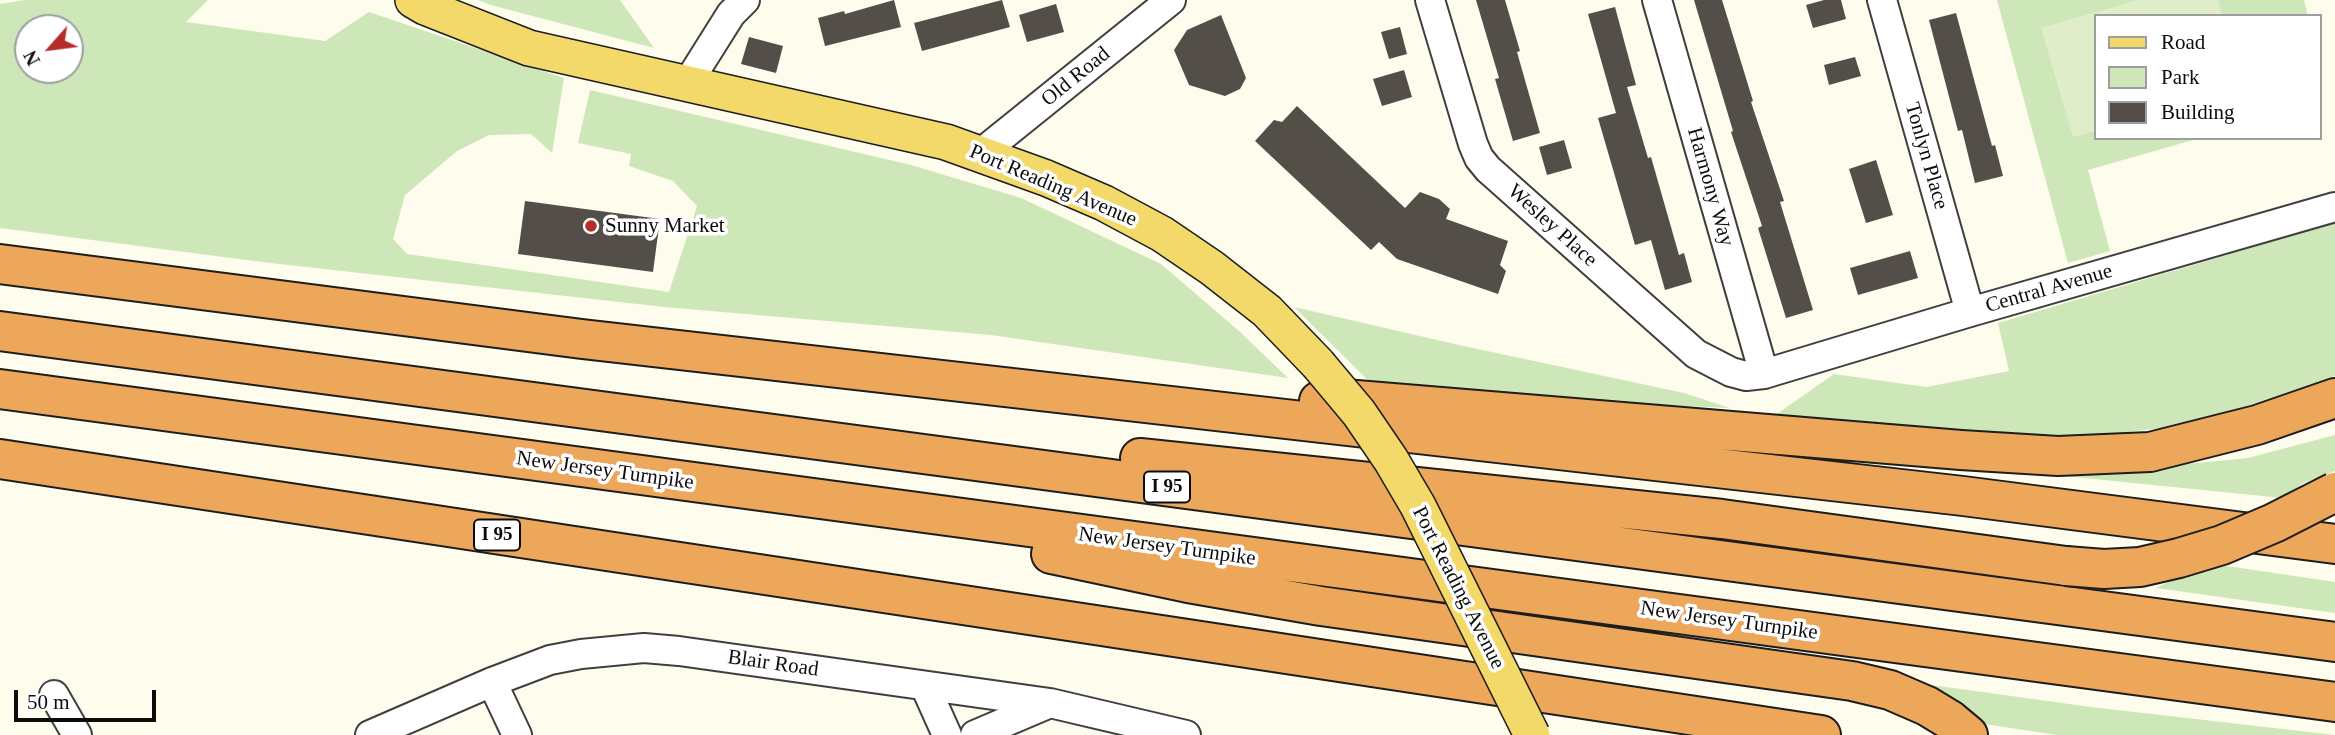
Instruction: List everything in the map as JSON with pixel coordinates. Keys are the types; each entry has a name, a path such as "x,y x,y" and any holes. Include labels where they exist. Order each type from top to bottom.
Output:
{"highway":[{"path":"0,264 582,339 1963,496 2335,544"},
{"name":"I 95","path":"0,331 2335,642"},
{"name":"New Jersey Turnpike","path":"0,390 2335,702"},
{"path":"1258,416 1332,398 1961,450 2101,456 2150,452 2197,442 2335,398"},
{"path":"550,404 964,440 1722,519 2066,566 2116,569 2140,567 2222,545 2335,492"},
{"name":"I 95","path":"0,459 1821,735"},
{"path":"813,499 952,533 1188,583 1335,608 1852,681 1890,690 1927,706 1968,735"},
{"path":"1355,665 1664,735"}],"main road":[{"name":"Port Reading Avenue","path":"413,0 529,48 946,142 1104,203 1162,234 1212,268 1267,311 1318,364 1359,413 1418,506 1532,735"}],"street":[{"path":"687,83 731,14 745,0"},
{"name":"Old Road","path":"980,154 1171,0"},
{"name":"Wesley Place","path":"1430,0 1472,144 1488,169 1696,354 1731,372 1746,376 1763,374"},
{"name":"Harmony Way","path":"1657,0 1763,374"},
{"name":"Tonlyn Place","path":"1882,0 1970,312"},
{"name":"Central Avenue","path":"1763,374 2335,207"},
{"name":"Blair Road","path":"370,735 523,669 561,658 613,650 644,649 679,651 1051,703 1186,735"},
{"path":"492,682 517,735"},
{"path":"925,686 947,735"},
{"path":"54,695 77,735"},
{"path":"975,735 1051,703"}],"green space":[{"path":"25,0 208,0 186,22 325,41 369,12 564,78 552,153 531,134 489,135 457,151 405,195 393,239 407,254 669,292 697,206 673,181 629,166 631,154 578,143 590,90 911,165 1021,198 1161,264 1239,331 1288,378 991,335 664,307 262,262 0,228 0,4"},
{"path":"478,0 620,0 654,48 491,5"},
{"path":"1997,0 2304,0 2308,14 2094,14 2094,140 2193,140 2088,170 2110,251 2068,263"},
{"path":"2138,0 2218,0 2222,14 2094,14 2094,131 2073,137 2041,28"},
{"path":"2335,223 2335,376 2190,425 2019,444 1774,416 1834,374 1926,387 2009,371 1998,323"},
{"path":"1294,307 1684,393 1730,408 1381,393"},
{"path":"2335,435 2335,471 2303,483 2283,498 2064,476 2248,458"},
{"path":"2207,563 2335,582 2335,613 2156,588"},
{"path":"1910,682 2091,707 2335,735 2057,735 1984,724"}],"building":[{"path":"894,0 901,27 825,46 818,18 844,11 845,14"},
{"path":"1002,0 1010,27 922,51 914,23"},
{"path":"1476,0 1505,0 1540,133 1513,141 1495,79 1499,78"},
{"path":"1694,0 1722,0 1753,101 1751,102 1784,201 1780,202 1813,310 1786,318 1758,228 1762,226 1731,132 1733,131"},
{"path":"1824,0 1841,0 1846,19 1813,28 1806,5"},
{"path":"1056,4 1064,32 1027,42 1019,15"},
{"path":"1615,7 1636,85 1627,87 1648,158 1651,157 1679,255 1684,253 1692,282 1665,290 1651,240 1635,245 1598,118 1616,113 1588,14"},
{"path":"1956,13 1992,146 1995,145 2003,176 1975,183 1962,130 1958,131 1929,20"},
{"path":"1221,15 1246,78 1240,89 1225,96 1189,85 1174,50 1187,30"},
{"path":"1400,27 1407,54 1389,59 1381,32"},
{"path":"749,37 783,46 776,73 741,64"},
{"path":"1855,57 1861,76 1829,85 1824,65"},
{"path":"1404,70 1412,97 1382,106 1373,79"},
{"path":"1297,106 1405,208 1420,192 1439,199 1450,209 1446,219 1508,241 1500,265 1506,271 1498,294 1397,259 1379,242 1371,250 1255,141 1274,120 1282,122"},
{"path":"1564,140 1572,168 1547,175 1539,147"},
{"path":"1876,160 1893,215 1866,223 1849,169"},
{"path":"525,201 660,219 653,272 518,254"},
{"path":"1910,251 1918,278 1858,295 1850,268"}],"place":[{"name":"Sunny Market","path":"591,226"}]}
